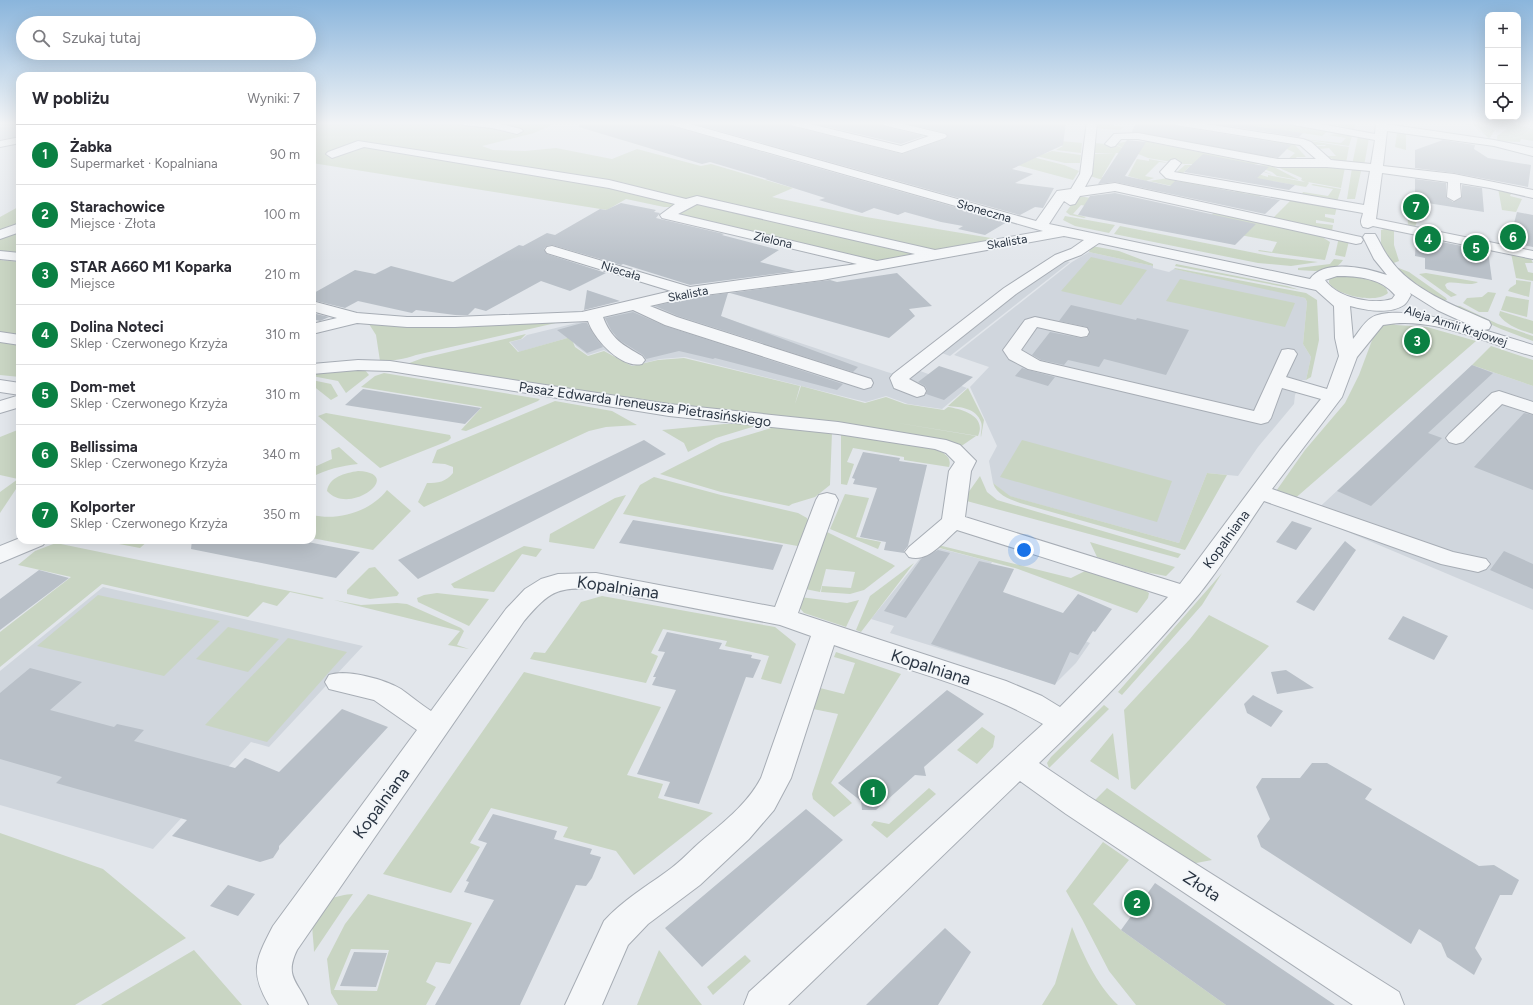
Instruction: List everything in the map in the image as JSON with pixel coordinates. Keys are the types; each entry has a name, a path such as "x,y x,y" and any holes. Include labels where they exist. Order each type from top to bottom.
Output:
{"street":[{"path":"517,169 610,184 686,203 697,200 940,255"},
{"name":"Słoneczna","path":"837,169 1038,226 1058,228 1094,240 1324,285"},
{"path":"1058,228 1057,222 1082,192 1088,169"},
{"path":"1169,169 1166,172 1170,175 1368,216 1533,255"},
{"path":"1354,350 1344,338 1342,305 1324,285 1338,271 1348,264 1357,248 1368,216 1376,169 1454,178 1490,184 1533,194"},
{"path":"1454,178 1454,197"},
{"path":"1038,226 1044,222 1062,194 1115,187 1357,248 1370,263 1373,270 1386,280"},
{"name":"Zielona","path":"686,203 667,215 880,265"},
{"name":"Skalista","path":"316,329 357,318 407,322 455,322 568,318 594,315 689,292 822,276 940,255 1058,228"},
{"path":"0,235 16,229"},
{"path":"917,391 901,384 899,378 1010,291 1060,258 1076,252 1094,240"},
{"name":"Aleja Armii Krajowej","path":"1357,248 1387,265 1421,293 1474,321 1530,347"},
{"name":"Niecała","path":"552,250 689,292"},
{"path":"0,255 16,257"},
{"path":"1338,271 1369,275 1386,280"},
{"name":"Aleja Armii Krajowej","path":"1386,280 1399,288 1403,295 1433,310 1530,347"},
{"name":"Aleja Armii Krajowej","path":"1324,285 1345,300 1416,312 1530,347"},
{"name":"Kopalniana","path":"762,1005 1019,765 1154,629 1184,594 1287,454 1333,397 1354,350 1364,312 1368,308 1399,301 1403,295"},
{"path":"635,305 671,321 864,383"},
{"path":"316,307 357,318"},
{"path":"594,315 599,332 605,340 636,360"},
{"name":"Aleja Armii Krajowej","path":"1354,350 1377,322 1403,318 1435,322 1530,347"},
{"path":"1081,332 1035,322 1031,324 1012,350 1015,355 1034,365 1261,418 1288,354"},
{"path":"0,337 16,339"},
{"name":"Pasaż Edwarda Ireneusza Pietrasińskiego","path":"316,369 358,365 390,366 684,412 854,430 939,444 953,449 966,461 961,467 953,521"},
{"path":"1276,380 1333,397"},
{"path":"0,386 16,388"},
{"path":"1456,438 1499,397 1533,408"},
{"path":"0,407 16,402"},
{"path":"1259,492 1449,559 1478,564"},
{"path":"784,617 827,500"},
{"path":"917,552 953,521 1184,594"},
{"path":"0,555 26,544"},
{"name":"Kopalniana","path":"290,1005 279,990 273,975 273,962 285,938 515,616 532,596 544,586 552,583 570,579 596,581 784,617 825,632 996,688 1032,704 1063,722"},
{"path":"583,1005 616,933 623,924 646,905 676,884 738,830 759,809 776,778 825,632"},
{"path":"339,682 379,691 390,696 425,722 436,727"},
{"name":"Złota","path":"1019,765 1077,805 1386,1005"}],"shaded area":[{"path":"1089,252 1153,266 1153,268 1169,272 1174,269 1260,287 1305,298 1307,302 1303,344 1311,357 1306,380 1302,380 1295,395 1294,404 1258,447 1238,476 1207,473 1179,543 1009,496 993,483 989,461 997,446 970,387 989,367 954,355 1072,262"},
{"path":"1061,260 1070,262 950,356 939,352 994,309"},
{"path":"667,301 680,303 887,372 909,378 920,371 967,388 942,409 908,404 886,396 866,402 685,357 660,359 632,366 604,350 588,355 576,346 571,337 519,352 510,342 522,339 527,335"},
{"path":"1472,365 1533,386 1533,610 1310,516"},
{"path":"930,546 992,562 981,583 987,603 1090,643 1076,663 1055,684 890,633 894,626 871,619"},
{"path":"103,587 363,646 269,747 251,742 153,849 0,805 0,671"}],"green space":[{"path":"349,169 728,169 793,188 772,197 866,217 997,239 883,262 678,214 674,207 664,207 626,199 607,210"},
{"path":"1032,169 1074,169 1079,171 1073,180"},
{"path":"1091,169 1107,169 1102,177 1114,180 1106,181 1090,176"},
{"path":"1132,169 1152,169 1145,176 1154,178 1146,181 1128,176"},
{"path":"1181,169 1187,169 1183,173 1189,175 1177,172"},
{"path":"1200,169 1257,169 1273,175 1261,171 1258,174 1268,177 1268,175 1305,182 1301,180 1302,178 1282,169 1345,169 1341,188 1308,182 1309,183 1306,187"},
{"path":"1263,169 1278,169 1299,180 1277,176 1272,172"},
{"path":"1352,169 1361,171 1355,199 1347,199"},
{"path":"1179,178 1177,181 1184,182 1187,179 1191,180 1189,183 1210,187 1212,184 1216,185 1214,188 1235,192 1237,189 1245,190 1242,193 1249,194 1252,191 1264,193 1254,202 1249,203 1149,181"},
{"path":"1313,184 1341,189 1337,202 1272,190 1275,189 1302,194 1303,192 1328,196 1333,189 1311,185"},
{"path":"1498,188 1512,192 1510,196 1522,199 1516,212 1502,210"},
{"path":"1078,196 1210,216 1216,211 1316,233 1330,242 1325,260 1258,251 1272,252 1277,242 1081,205 1073,214 1086,217 1084,218 1070,215 1066,212"},
{"path":"1293,198 1337,206 1335,215 1325,214 1325,217 1334,219 1334,223 1316,220 1316,223 1333,225 1332,231 1273,218"},
{"path":"16,208 16,253 0,251 0,217"},
{"path":"1407,208 1421,210 1415,227 1408,225"},
{"path":"1065,216 1115,225 1109,233 1075,226 1063,220"},
{"path":"1120,226 1275,257 1318,262 1291,266 1258,263 1114,234"},
{"path":"1394,229 1394,245 1399,261 1391,264 1381,246 1381,230"},
{"path":"1339,237 1349,241 1345,257 1335,255"},
{"path":"1092,246 1119,251 1153,264 1153,266 1089,252"},
{"path":"1511,253 1530,257 1533,263 1525,263 1528,272 1533,273 1533,281 1516,278"},
{"path":"1091,257 1147,270 1121,305 1061,291"},
{"path":"1334,259 1343,260 1334,268 1329,270 1298,270 1298,268 1330,264"},
{"path":"0,260 16,262 16,377 0,375"},
{"path":"1176,264 1287,286 1300,290 1175,266"},
{"path":"1396,267 1409,272 1447,300 1443,301 1415,283"},
{"path":"1174,269 1306,293 1317,300 1319,340 1311,377 1306,380 1311,357 1303,344 1307,302 1305,298"},
{"path":"1426,273 1478,282 1471,284 1447,283 1445,285 1447,289 1457,295 1451,297 1419,274"},
{"path":"1348,275 1377,282 1386,288 1388,293 1375,298 1357,297 1340,292 1329,283 1329,280 1333,277"},
{"path":"1180,279 1295,303 1285,327 1166,301"},
{"path":"1516,280 1531,282 1529,297 1508,291 1516,284"},
{"path":"1488,292 1496,293 1488,312 1479,312 1463,303 1467,298 1482,297"},
{"path":"1506,296 1529,300 1527,317 1501,310"},
{"path":"1448,305 1460,306 1498,324 1533,336 1533,341 1501,329"},
{"path":"1500,311 1533,321 1533,334 1510,325 1499,315"},
{"path":"560,322 389,361 380,361 376,335 369,324 409,326"},
{"path":"1389,322 1396,325 1427,327 1476,341 1292,501 1274,494 1305,450 1345,403 1359,375 1377,327"},
{"path":"526,334 521,339 509,342 518,352 571,337 575,347 588,356 604,351 632,366 658,360 684,358 800,386 795,404 801,386 865,403 886,397 905,404 944,410 948,407 966,412 976,419 979,423 980,429 978,436 892,422 976,436 960,447 404,365 423,358"},
{"path":"1491,346 1533,360 1533,386 1472,365"},
{"path":"348,369 365,370 369,375 346,393 338,381 316,377 316,373"},
{"path":"384,373 540,399 466,431 461,430 482,407 361,387 375,376"},
{"path":"316,381 331,384 338,396 331,400 316,388"},
{"path":"968,388 984,420 981,437 982,424 976,414 968,409 948,406"},
{"path":"555,401 612,411 637,425 606,427 589,431 424,507 418,502 427,483 442,481 453,473 453,467 445,464 432,463 437,450"},
{"path":"326,413 450,435 451,438 448,441 380,468 318,416"},
{"path":"724,424 762,424 716,438 688,452 684,443 662,430"},
{"path":"778,426 832,432 830,485 815,497 789,506 721,492 660,474 721,443"},
{"path":"16,431 16,479 0,475 0,437"},
{"path":"841,433 931,448 945,454 949,459 949,467 904,460 904,457 853,448 847,462 854,464 847,485 841,484"},
{"path":"1022,440 1172,481 1157,522 1000,477"},
{"path":"339,447 358,464 334,468 316,475 316,466 332,459 331,450"},
{"path":"358,471 371,474 377,479 375,485 369,492 360,497 348,499 337,498 327,491 328,486 338,476"},
{"path":"1207,473 1227,475 1185,550 1020,503 1000,494 993,483 1010,496 1179,543"},
{"path":"980,476 987,492 997,500 1181,554 1178,558 963,500"},
{"path":"654,477 721,495 798,513 807,518 809,523 803,547 623,514 640,485"},
{"path":"16,480 16,489 0,513 0,492"},
{"path":"387,490 411,511 373,550 316,539 316,516 343,516 363,509 380,498"},
{"path":"845,494 869,498 856,537 881,542 878,549 830,529"},
{"path":"626,495 594,549 549,542 550,534 615,498"},
{"path":"827,532 895,566 864,590 850,594 821,592 822,586 851,588 855,572 826,569 820,592 805,589"},
{"path":"1090,542 1175,567 1166,576 1145,572 1097,557"},
{"path":"53,544 61,544 324,598 322,599 290,592 277,606 263,602 248,617 102,584 0,667 0,632 71,577 18,565 35,551"},
{"path":"119,544 144,544 140,548"},
{"path":"934,544 1071,578 1087,570 1140,587 1149,593 1148,598 1137,613 1015,568 932,546"},
{"path":"524,546 542,549 536,557 522,554 494,592 454,588 451,584"},
{"path":"914,563 861,632 856,630 870,596"},
{"path":"375,567 399,593 397,596 370,599 347,594 347,590 369,568"},
{"path":"1222,573 1202,605 1122,695 1118,692"},
{"path":"437,593 489,599 469,626 418,602 417,598 424,595"},
{"path":"98,595 220,621 164,676 37,646"},
{"path":"602,596 775,627 796,644 781,684 761,679 769,656 725,646 727,641 663,629 651,653 658,656 646,683 530,659 534,652 545,653 581,602"},
{"path":"800,597 847,603 859,600 846,627 804,613 798,606"},
{"path":"334,600 361,605 397,603 407,604 461,628 464,631 457,645 469,649 448,645 460,631"},
{"path":"1209,615 1269,646 1135,790 1131,788 1124,710 1190,639"},
{"path":"228,627 279,639 248,672 196,659"},
{"path":"288,638 347,652 267,742 205,725"},
{"path":"836,652 901,674 831,783 852,803 834,817 813,799 812,794 838,714 813,709 820,688 844,694 855,663 834,657"},
{"path":"524,672 661,707 627,775 663,784 658,798 713,813 634,875 616,851 563,837 568,827 491,808 470,843 480,847 451,893 383,874"},
{"path":"1104,705 1109,709 1049,768 1047,763 1051,757"},
{"path":"982,727 995,736 993,747 977,764 957,750"},
{"path":"1113,733 1119,780 1090,761"},
{"path":"929,788 936,794 887,838 871,825 874,821 889,824"},
{"path":"1107,788 1212,860 1191,864 1092,803"},
{"path":"0,833 103,869 186,938 75,1005 0,1005"},
{"path":"1103,842 1129,860 1093,904 1121,930 1226,1005 1136,1005 1109,971 1066,891"},
{"path":"353,894 314,952 312,926 315,912 323,903 335,897"},
{"path":"368,894 472,923 450,964 436,962 426,982 436,987 426,1005 338,1005 331,993 327,959 345,924","holes":["351,949 389,950 377,991 334,990"]},
{"path":"1072,927 1097,978 1110,997 1118,1005 1042,1005 1055,984"},
{"path":"194,950 242,1005 101,1005"},
{"path":"659,950 702,1005 637,1005"},
{"path":"745,955 751,961 713,995 707,987"}],"building":[{"path":"733,169 821,169 1007,222 985,235 958,229 963,226 941,222 905,212 898,215 874,208 862,213 819,200 825,198 765,179 767,179"},
{"path":"855,169 1012,169 1033,174 1015,183 1054,188 1043,208 1035,207 1020,215"},
{"path":"1108,169 1129,169 1125,176 1170,186 1175,181 1280,200 1265,214 1115,182 1098,184"},
{"path":"1187,169 1267,169 1257,178 1295,185 1289,190 1184,172"},
{"path":"1422,169 1530,169 1528,187 1454,173"},
{"path":"1415,179 1446,183 1446,197 1453,202 1462,197 1462,185 1482,188 1484,212 1415,201"},
{"path":"1115,193 1256,224 1235,245 1078,215 1090,196"},
{"path":"621,203 656,210 654,212 660,213 656,218 724,234 722,235 779,250 760,262 796,271 690,285 623,264 621,265 552,245 547,246 544,249 547,254 606,273 570,291 541,281 486,311 475,308 468,315 455,315 416,310 412,313 358,301 345,308 316,301 316,292 355,270 375,274 391,266 453,282 519,245 523,246 547,233 555,235 600,209 606,210"},
{"path":"1517,212 1533,215 1533,247 1509,242"},
{"path":"1416,237 1488,251 1492,280 1425,269 1425,258 1415,256"},
{"path":"897,273 932,306 909,309 915,316 889,338 730,293 830,280 837,282"},
{"path":"587,290 620,301 584,310"},
{"path":"728,293 721,316 858,367 853,372 678,316 655,306 689,298"},
{"path":"1071,305 1136,320 1137,318 1189,330 1166,375 1104,359 1099,367 1068,360 1064,365 1041,360 1032,355 1050,332 1081,338 1088,337 1090,331 1087,327 1059,321"},
{"path":"633,312 665,326 843,384 837,390 715,358 713,359 679,351 646,359 643,355 619,340 611,330 605,318"},
{"path":"316,314 329,317 320,321 316,320"},
{"path":"587,323 603,347 587,353 557,330"},
{"path":"1472,365 1493,373 1428,433 1442,438 1371,506 1337,491"},
{"path":"939,366 973,377 944,400 926,394 927,390 925,386 918,382"},
{"path":"1022,368 1055,377 1048,386 1015,376"},
{"path":"363,389 481,408 465,424 345,405"},
{"path":"1524,413 1533,415 1533,490 1474,467"},
{"path":"644,440 666,454 418,579 398,560"},
{"path":"863,452 900,458 899,461 927,465 908,546 904,553 884,550 886,542 860,537 877,488 853,484 855,479 852,478"},
{"path":"633,520 783,545 773,570 619,543"},
{"path":"1292,521 1312,528 1296,550 1276,542"},
{"path":"1345,541 1356,550 1314,611 1296,602"},
{"path":"192,544 316,544 360,552 336,578 191,549"},
{"path":"938,550 950,553 906,618 884,611 921,559"},
{"path":"1504,551 1533,564 1533,589 1490,570"},
{"path":"979,561 1014,569 1003,592 1063,613 1078,594 1112,609 1095,632 1093,631 1078,655 1070,652 1055,685 931,644"},
{"path":"39,570 69,578 0,630 0,599"},
{"path":"1403,616 1448,636 1434,660 1388,639"},
{"path":"667,632 722,643 719,649 752,655 751,658 761,660 753,678 746,677 699,804 664,796 670,782 637,774 676,690 652,685 656,677 653,677 665,652 658,651"},
{"path":"30,668 82,682 50,710 114,727 117,724 144,730 134,741 235,768 245,758 279,772 342,709 388,727 279,846 279,849 273,858 260,862 172,836 187,820 56,783 62,777 0,759 0,693"},
{"path":"1286,670 1314,688 1277,694 1271,672"},
{"path":"947,690 984,714 924,767 926,776 915,775 876,810 862,810 861,801 838,783"},
{"path":"1253,695 1283,711 1271,727 1247,713 1244,704"},
{"path":"1312,763 1327,763 1372,789 1365,799 1479,866 1494,865 1519,880 1512,895 1500,895 1475,948 1482,959 1474,975 1447,957 1441,943 1419,929 1411,944 1261,847 1257,836 1270,819 1256,787 1262,778 1300,778"},
{"path":"806,809 843,840 702,967 665,928"},
{"path":"493,814 557,831 554,839 592,849 590,854 601,857 592,878 586,886 576,885 520,1005 435,1005 494,900 464,892 469,882 466,881 487,843 478,840"},
{"path":"1155,883 1335,1005 1226,1005 1121,930"},
{"path":"228,885 255,894 238,916 210,906"},
{"path":"945,928 971,952 938,1005 866,1005"},
{"path":"354,952 387,953 376,987 340,986"}],"place":[{"name":"Kolporter","path":"1416,207"},
{"name":"Bellissima","path":"1513,237"},
{"name":"Dolina Noteci","path":"1428,239"},
{"name":"Dom-met","path":"1476,248"},
{"name":"STAR A660 M1 Koparka","path":"1417,341"},
{"name":"Żabka","path":"873,792"},
{"name":"Starachowice","path":"1137,903"}]}
